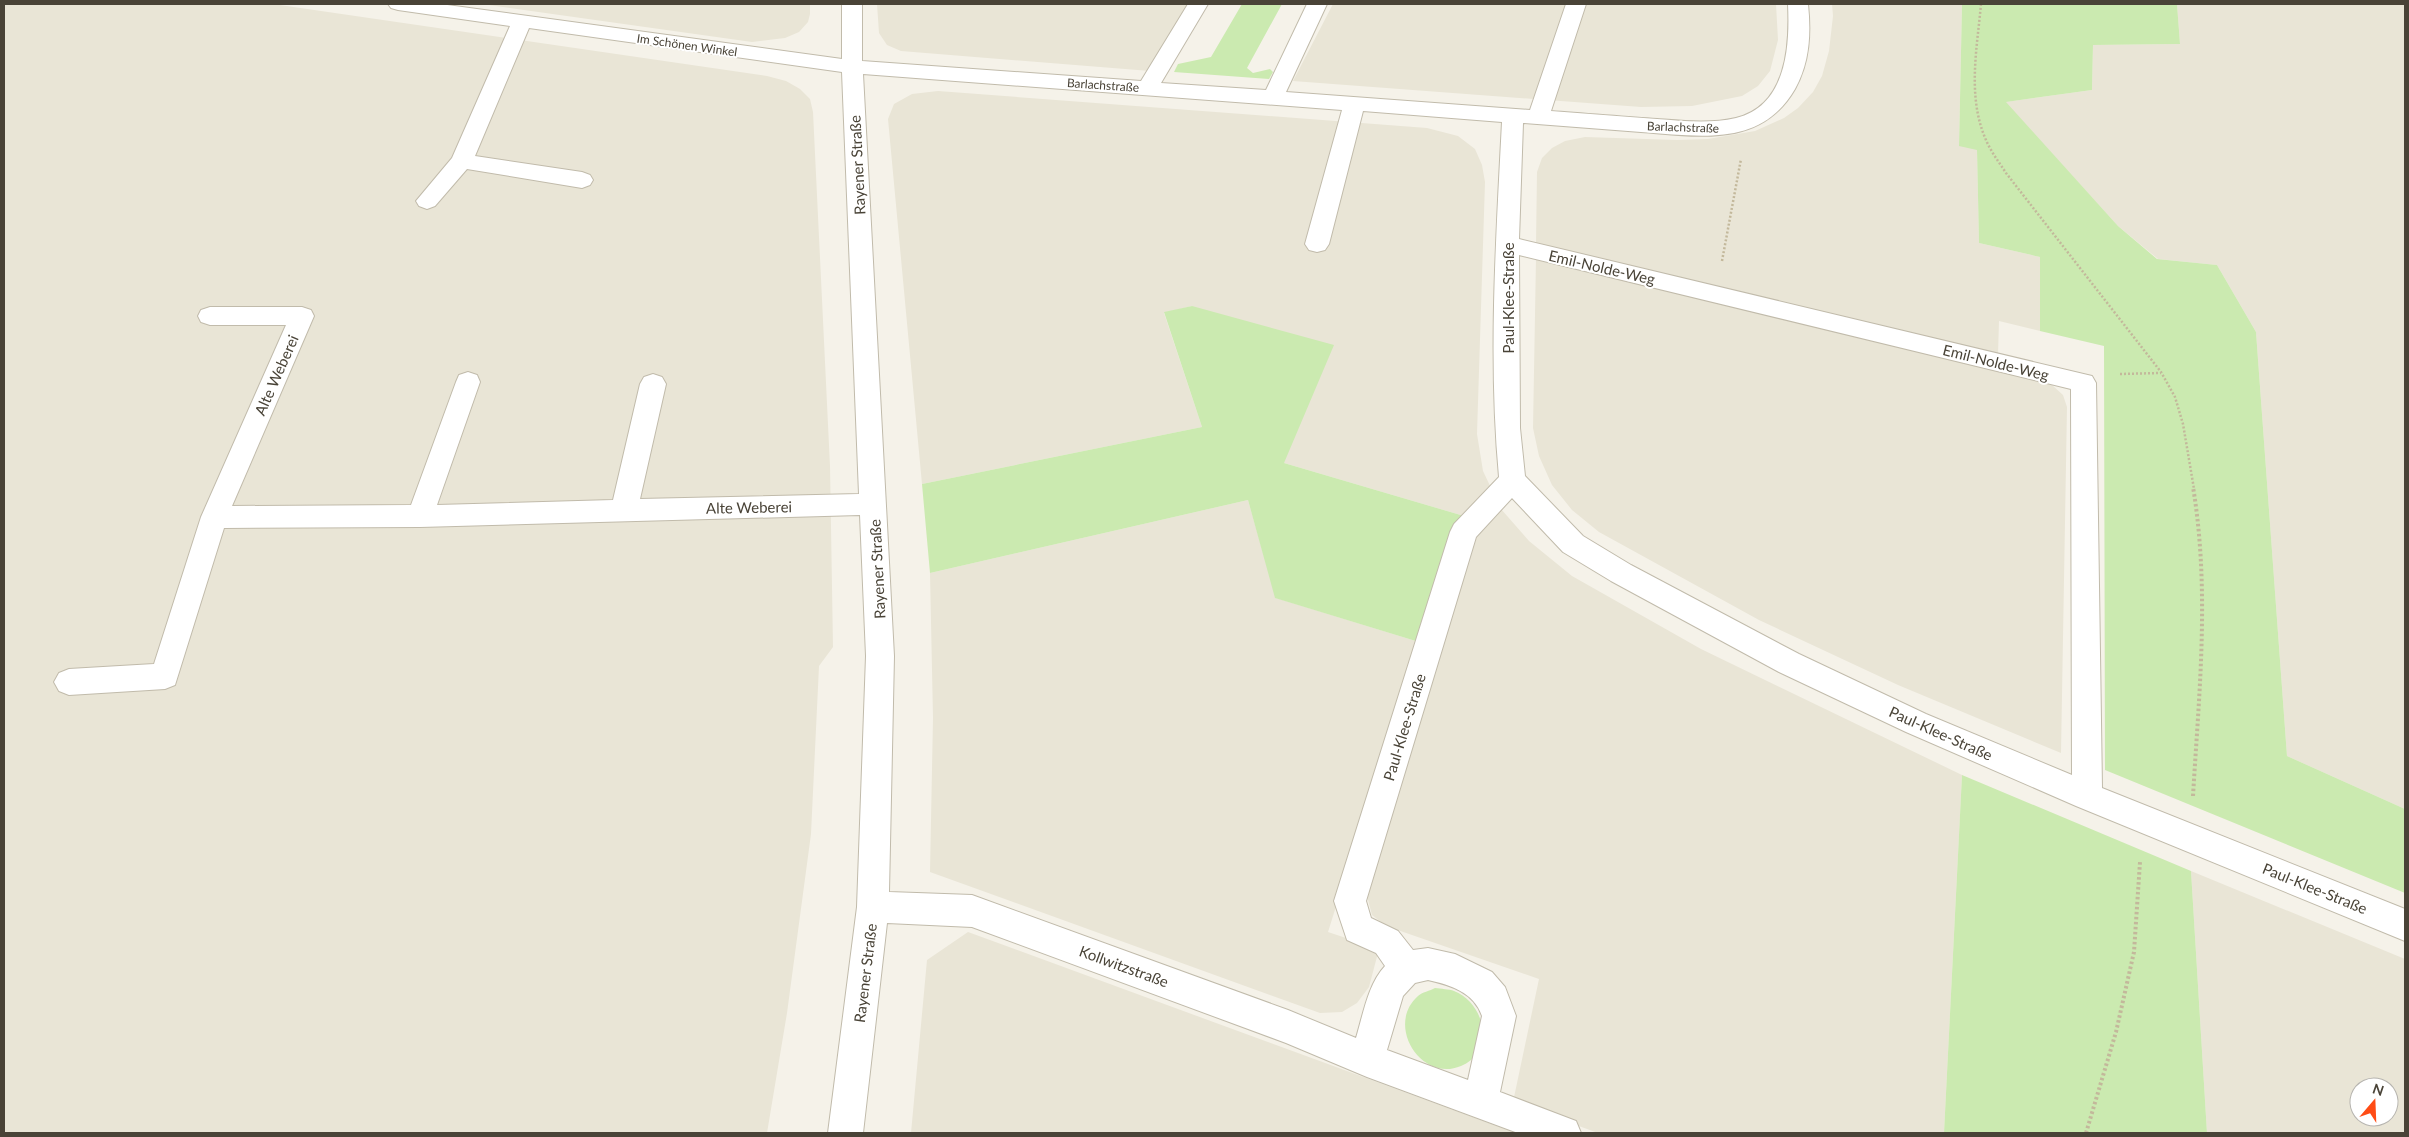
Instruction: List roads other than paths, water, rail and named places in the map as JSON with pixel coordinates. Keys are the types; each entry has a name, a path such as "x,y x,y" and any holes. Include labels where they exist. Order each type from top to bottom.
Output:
{"street":[{"name":"Im Schönen Winkel","path":"398,4 852,67"},
{"name":"Rayener Straße","path":"845,1133 873,907 880,656 852,67 852,4"},
{"path":"1147,88 1198,4"},
{"path":"1272,100 1318,4"},
{"path":"1526,116 1576,4"},
{"name":"Barlachstraße","path":"852,67 1147,88 1272,100 1698,129 1726,128 1754,120 1771,109 1784,88 1797,58 1798,4"},
{"path":"427,201 462,161 522,22"},
{"path":"1316,244 1354,105"},
{"name":"Paul-Klee-Straße","path":"1526,116 1507,244 1507,428 1512,480 1573,544 1621,573 1789,663 1916,723 2087,796 2405,925"},
{"path":"462,161 582,180"},
{"name":"Emil-Nolde-Weg","path":"1507,244 2083,383 2087,796"},
{"name":"Alte Weberei","path":"69,682 165,676 214,518 302,316 210,316"},
{"path":"420,516 468,382"},
{"path":"624,511 653,384"},
{"name":"Paul-Klee-Straße","path":"1406,968 1388,942 1358,929 1350,900 1464,532 1512,480"},
{"name":"Alte Weberei","path":"214,518 420,516 873,504"},
{"name":"Kollwitzstraße","path":"873,907 972,911 1288,1027 1367,1060 1564,1133"},
{"path":"1367,1060 1383,1003 1391,984 1406,968 1428,964 1455,970 1480,984 1493,999 1499,1016 1481,1102"}]}
